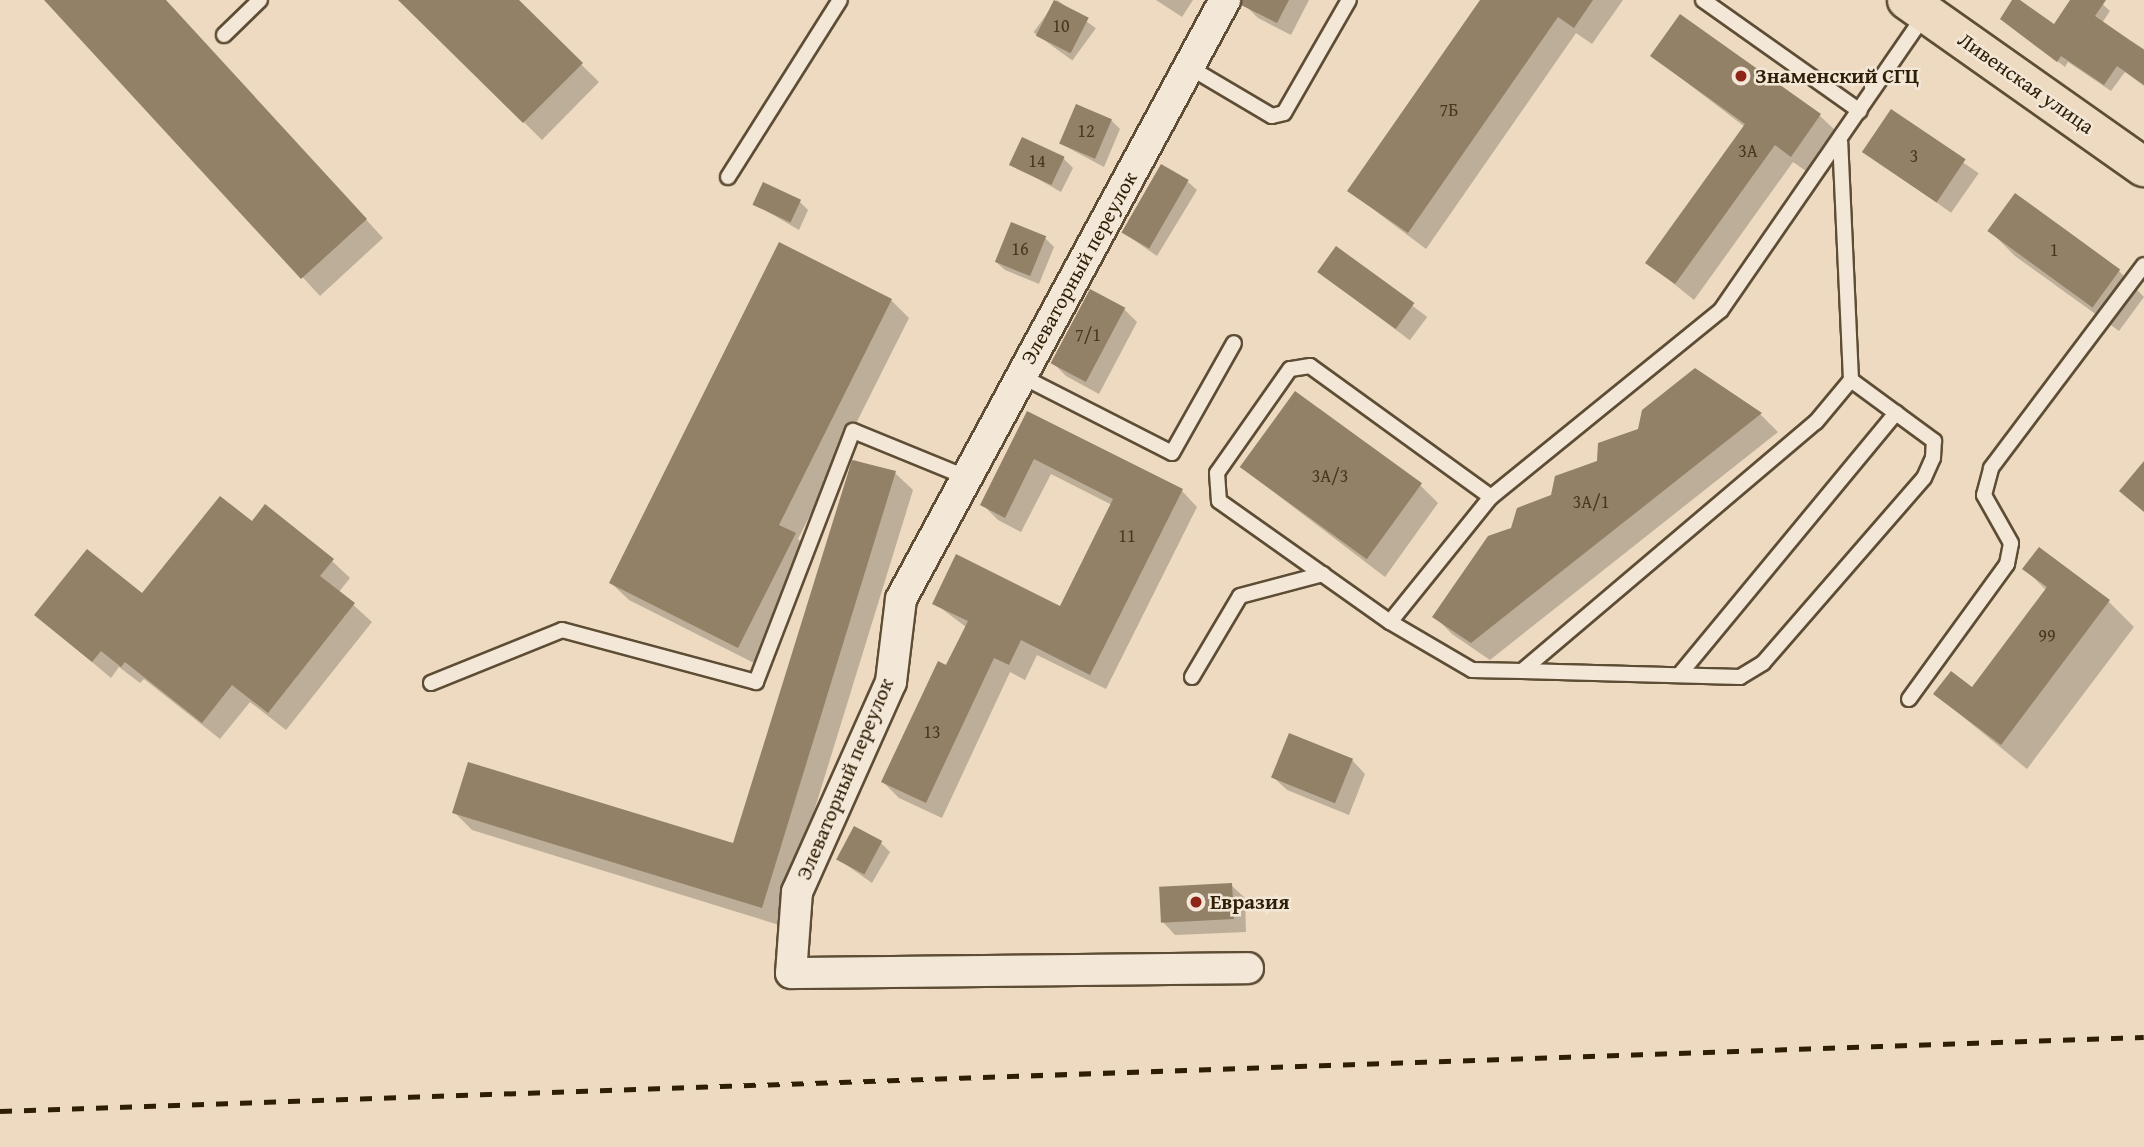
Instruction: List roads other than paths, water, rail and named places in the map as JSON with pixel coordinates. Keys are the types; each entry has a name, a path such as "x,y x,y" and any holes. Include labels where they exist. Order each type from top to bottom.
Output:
{"main road":[{"name":"Ливенская улица","path":"1917,7 2144,167"}],"street":[{"name":"Элеваторный переулок","path":"1225,0 901,599 891,681 797,892 791,973 1248,968"}],"lane":[{"path":"224,35 261,0"},
{"path":"728,177 840,0"},
{"path":"1189,67 1272,116 1284,113 1349,0"},
{"path":"1703,0 1860,111"},
{"path":"1390,622 1491,496 1721,310 1840,142 1917,7"},
{"path":"1522,671 1816,422 1851,380 1840,142"},
{"path":"1909,699 2007,564 2011,543 1984,495 1991,468 2144,265"},
{"path":"1021,376 1172,453 1234,342"},
{"path":"1491,496 1310,366 1290,369 1217,473 1219,501 1390,622 1472,670 1740,677 1763,663 1924,478 1934,441 1851,380"},
{"path":"1679,674 1896,413"},
{"path":"431,683 562,630 757,682 853,431 966,477"},
{"path":"1192,677 1240,596 1323,575"}],"railway":[{"path":"0,1111 2144,1037"}],"place":[{"name":"Знаменский СГЦ","path":"1741,76"},
{"name":"Евразия","path":"1196,902"}]}
